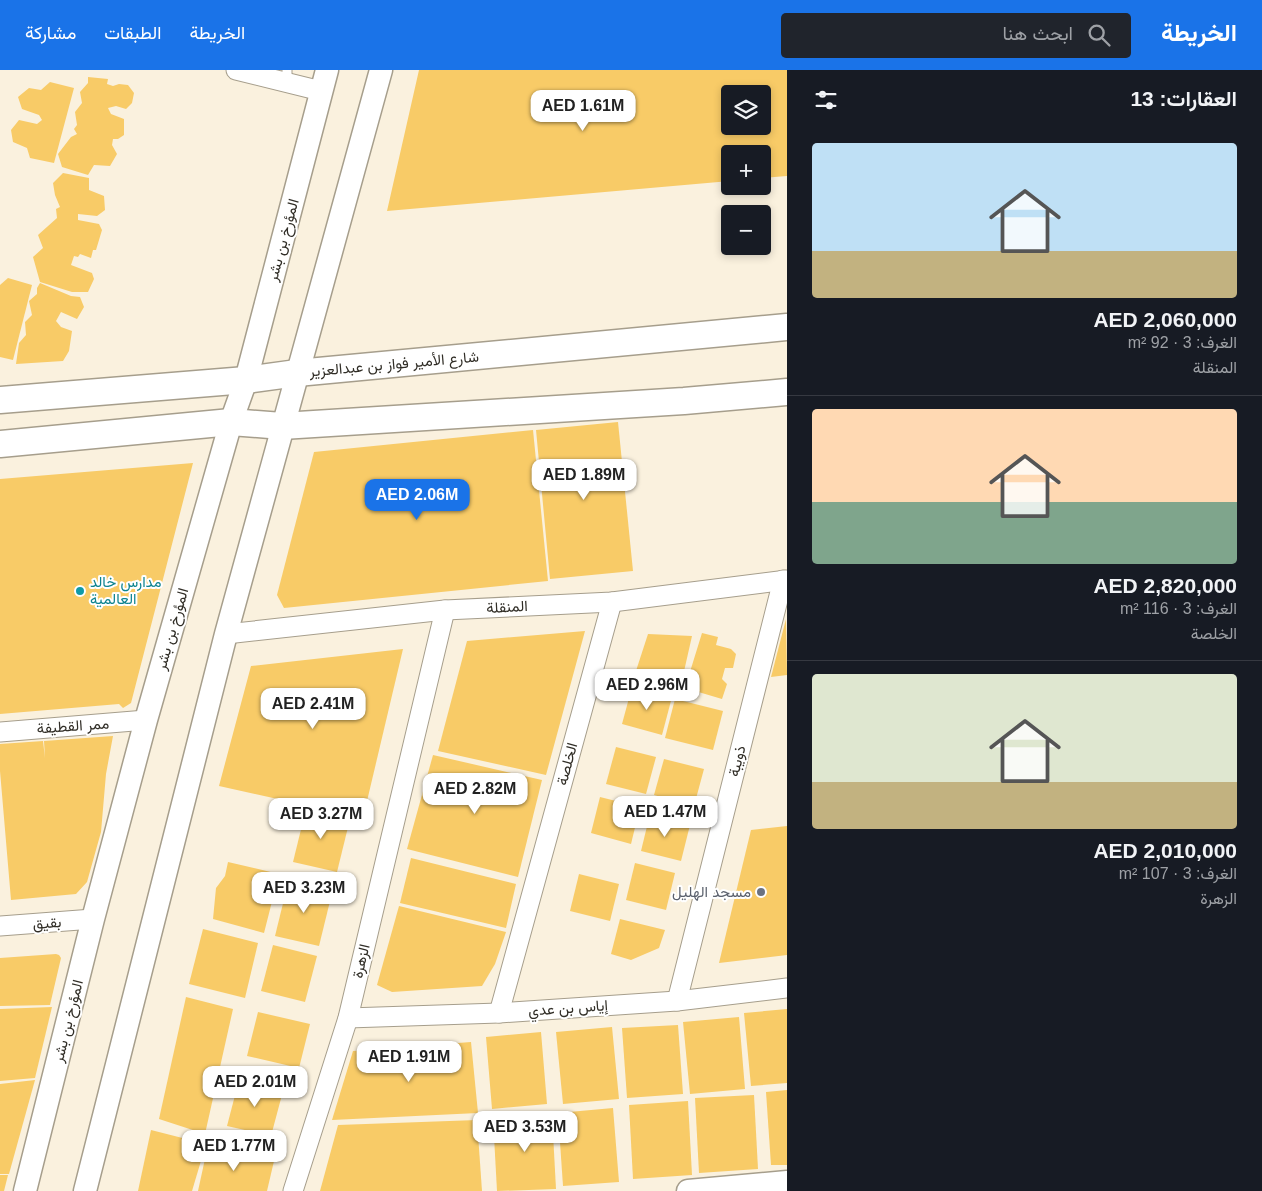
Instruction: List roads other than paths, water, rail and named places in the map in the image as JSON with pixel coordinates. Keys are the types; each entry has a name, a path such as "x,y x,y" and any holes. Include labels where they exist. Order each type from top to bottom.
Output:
{"main road":[{"name":"شارع الأمير فواز بن عبدالعزير","path":"0,400 246,380 297,373 787,327"},
{"path":"0,444 231,422 282,426 684,401 787,392"}],"street":[{"path":"236,70 287,76 321,92"},
{"name":"المؤرخ بن بشر","path":"25,1191 93,919 146,720 231,422 246,380 326,70"},
{"path":"85,1191 226,634 381,70"},
{"name":"المنقلة","path":"226,634 445,610 612,602 785,580"},
{"name":"ذويبة","path":"677,1001 785,580"},
{"name":"الخلصة","path":"499,1013 612,602"},
{"name":"الزهرة","path":"293,1191 348,1018 445,610"},
{"name":"ممر القطيفة","path":"0,732 146,720"},
{"name":"بقيق","path":"0,926 93,919"},
{"name":"إياس بن عدي","path":"348,1018 499,1013 677,1001 787,988"},
{"path":"688,1191 787,1182"}],"place":[{"name":"مدارس خالد العالمية","path":"80,591"},
{"name":"مسجد الهليل","path":"761,892"}]}
